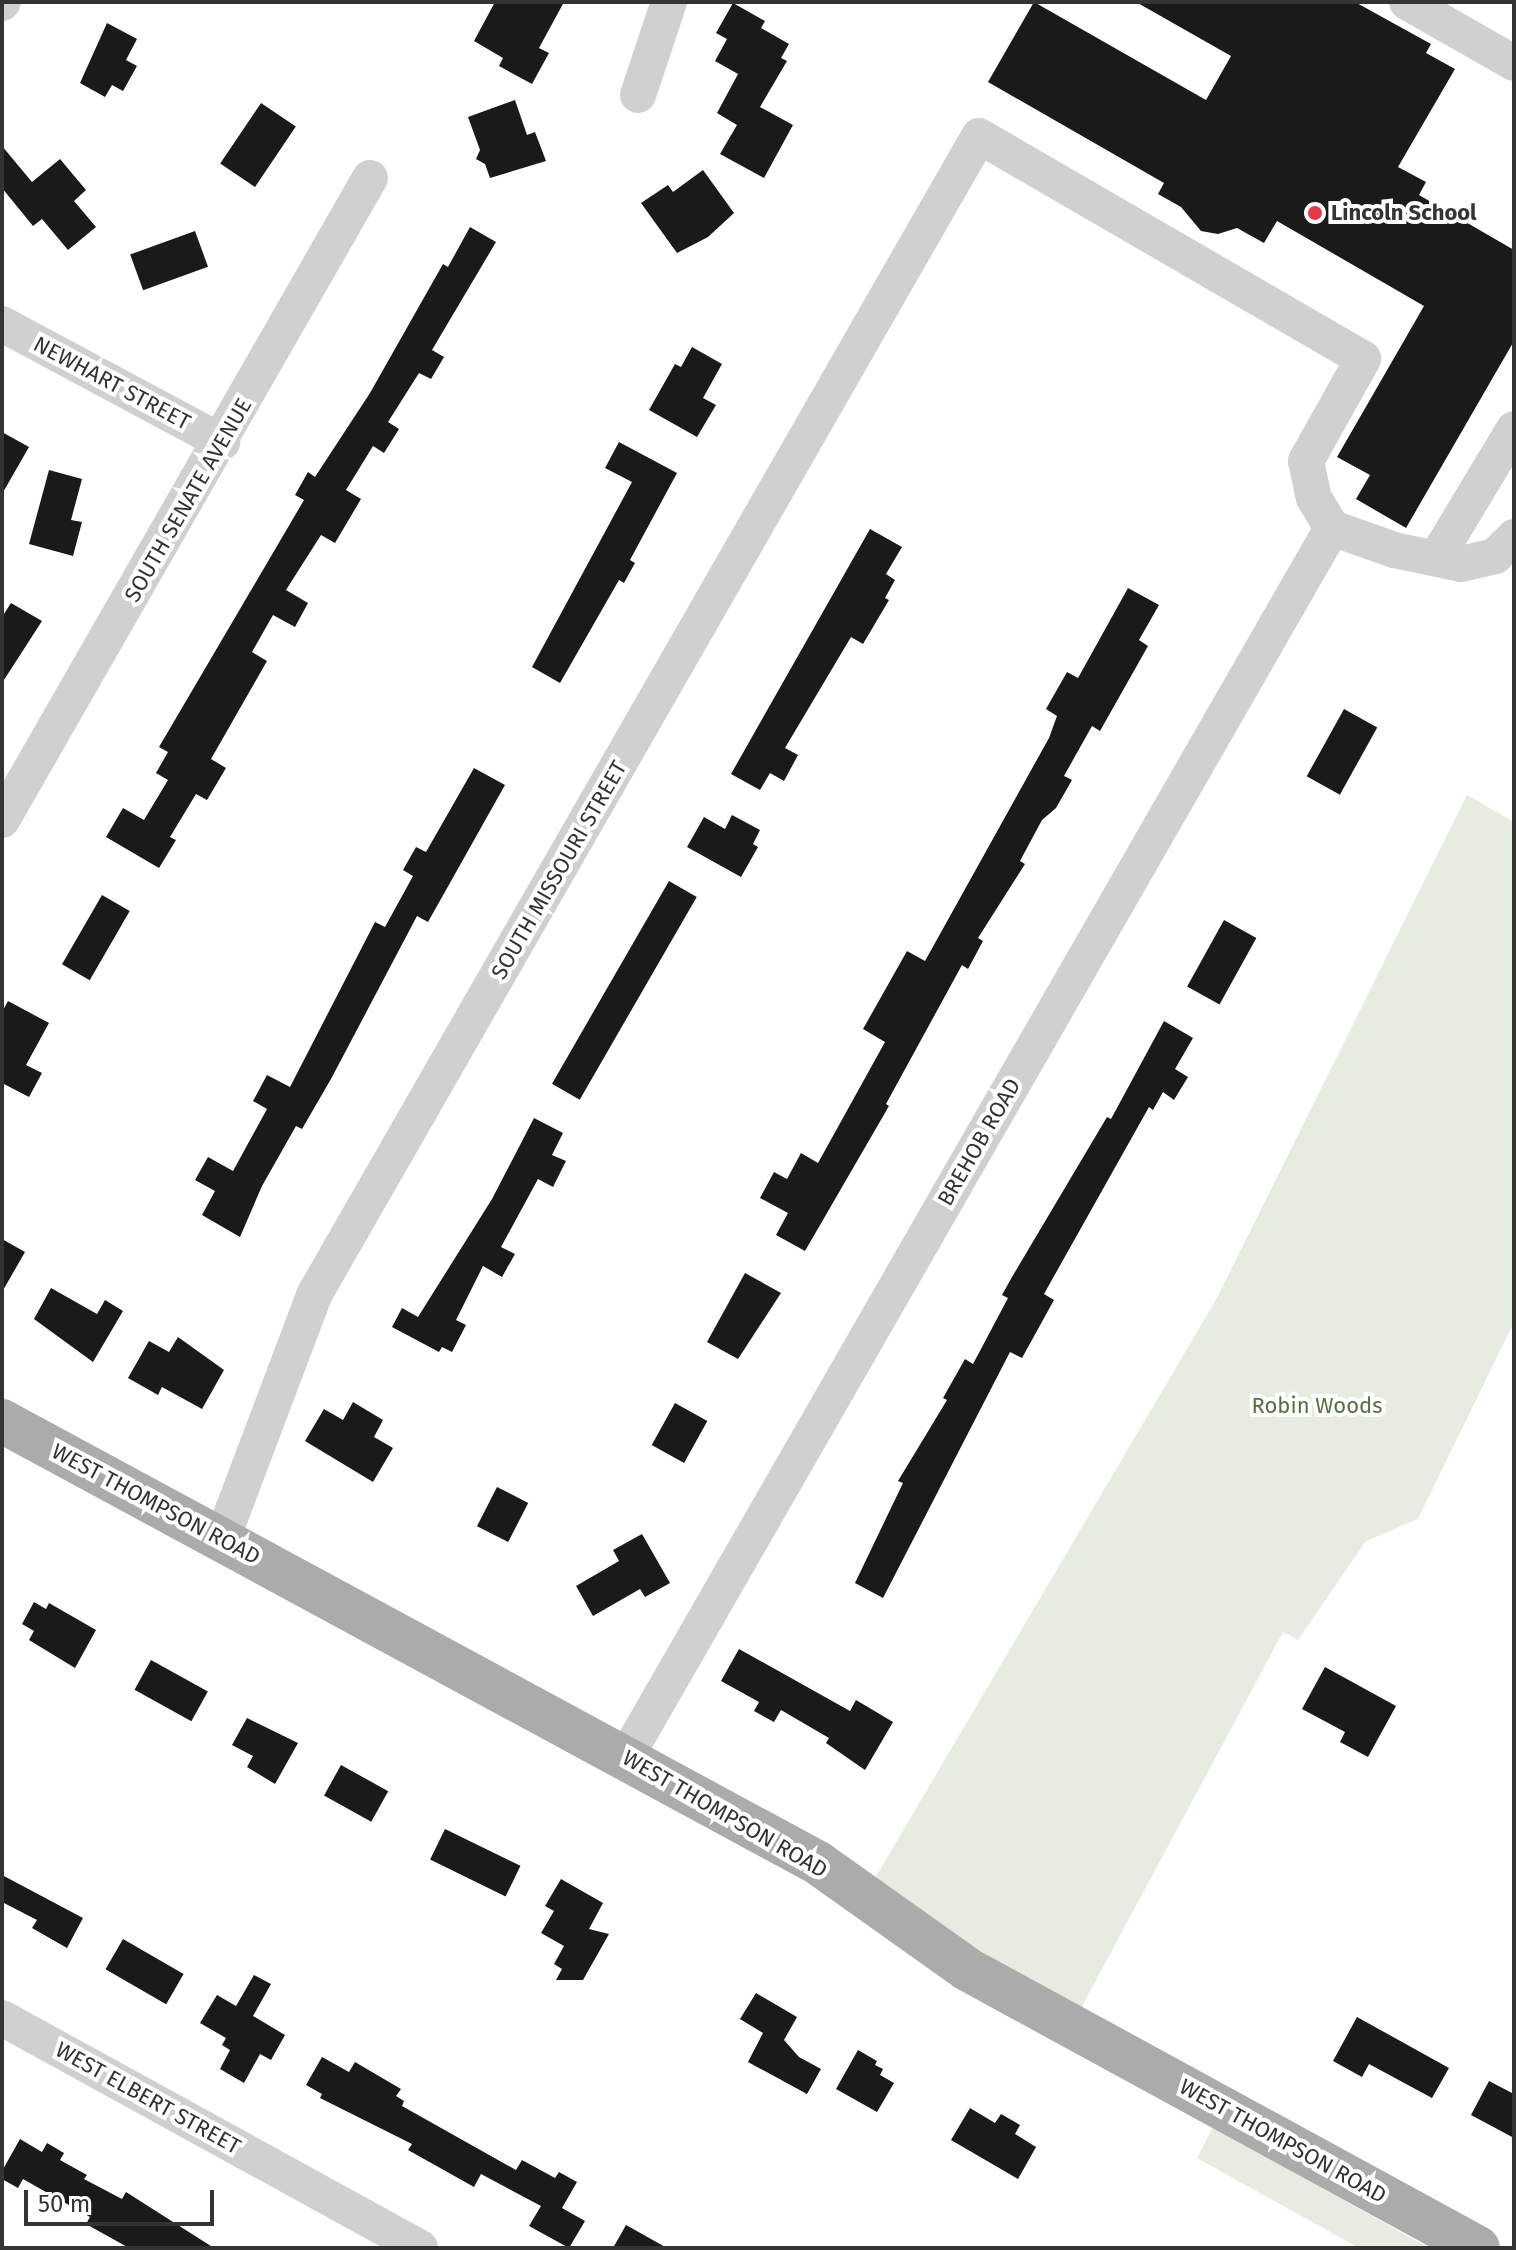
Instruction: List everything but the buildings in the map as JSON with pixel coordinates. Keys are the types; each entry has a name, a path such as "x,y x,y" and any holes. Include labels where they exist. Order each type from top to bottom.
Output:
{"main road":[{"name":"WEST THOMPSON ROAD","path":"2,1421 818,1863 967,1969 1478,2248"}],"street":[{"path":"638,95 669,2"},
{"path":"1407,2 1514,63"},
{"name":"SOUTH MISSOURI STREET","path":"222,1539 314,1295 979,136 1363,359 1306,461 1314,498 1332,528"},
{"name":"SOUTH SENATE AVENUE","path":"5,807 222,442 370,178"},
{"name":"NEWHART STREET","path":"2,324 222,442"},
{"path":"1437,557 1514,429"},
{"path":"1332,528 1394,550 1461,564 1495,556 1514,537"},
{"name":"BREHOB ROAD","path":"626,1757 1332,528"},
{"name":"WEST ELBERT STREET","path":"2,2018 420,2248"}],"green space":[{"name":"Robin Woods","path":"1467,795 1514,822 1514,1322 1418,1519 1366,1541 1298,1640 1283,1632 1080,2010 871,1885 1217,1298"},
{"path":"1213,2127 1429,2248 1359,2248 1197,2158"}],"place":[{"name":"Lincoln School","path":"1315,213"}]}
